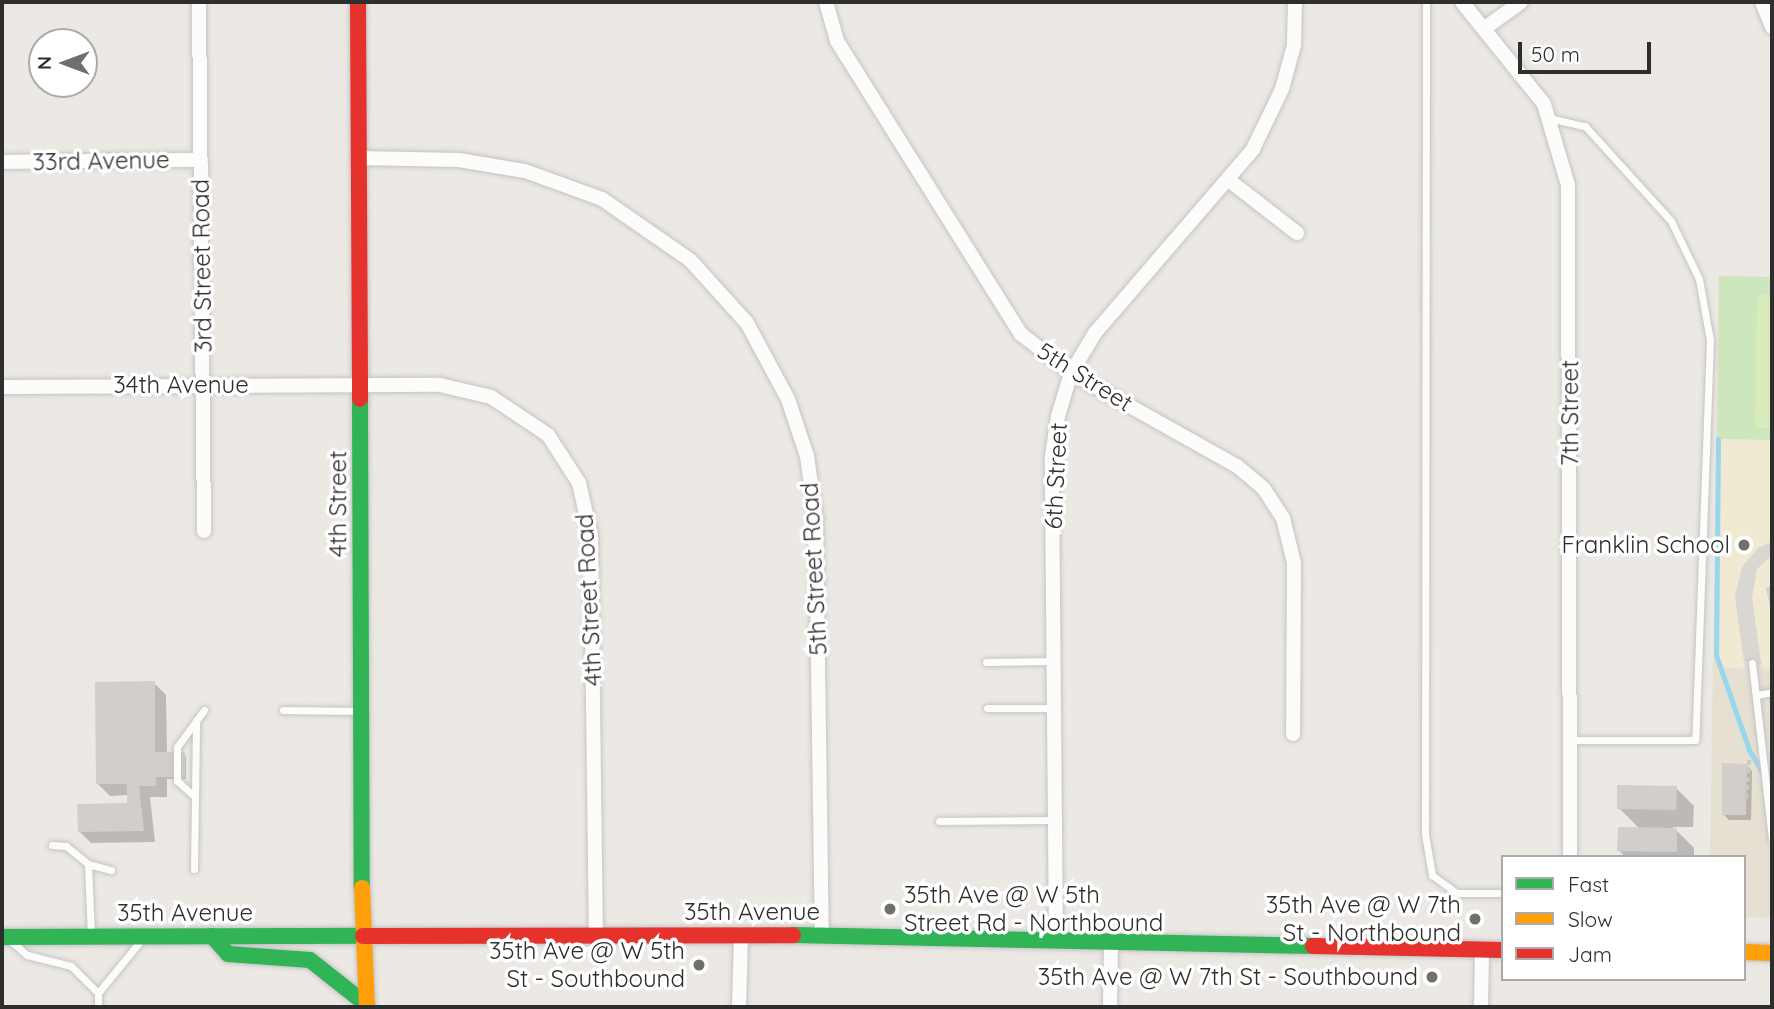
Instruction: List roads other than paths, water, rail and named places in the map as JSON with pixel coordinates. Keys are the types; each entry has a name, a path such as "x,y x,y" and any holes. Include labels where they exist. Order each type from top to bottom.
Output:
{"main road":[{"name":"4th Street","path":"358,2 362,936 367,1006"},
{"name":"35th Avenue","path":"4,937 741,934 1501,950"},
{"path":"212,936 228,954 310,960 367,1006"},
{"path":"1746,952 1772,953"}],"street":[{"name":"3rd Street Road","path":"199,2 204,531"},
{"name":"5th Street","path":"826,2 837,41 1021,334 1071,373 1237,466 1264,489 1283,518 1294,563 1293,734"},
{"name":"6th Street","path":"1056,941 1052,456 1071,373 1112,311 1230,181 1263,131 1282,89 1294,45 1295,2"},
{"name":"7th Street","path":"1462,2 1544,104 1569,185 1570,855"},
{"path":"1485,28 1521,2"},
{"path":"1762,2 1772,27"},
{"name":"5th Street Road","path":"359,159 459,160 499,166 525,171 602,199 691,260 747,323 788,399 807,456 816,520 822,935"},
{"name":"33rd Avenue","path":"2,162 201,160"},
{"path":"1230,181 1297,233"},
{"name":"34th Avenue","path":"2,387 360,385"},
{"name":"4th Street Road","path":"360,385 440,385 491,397 548,435 579,483 591,536 596,934"},
{"path":"739,1007 741,934"},
{"path":"1110,1007 1111,942"},
{"path":"1481,1007 1482,950"}],"lane":[{"path":"1426,2 1425,834 1432,875 1457,893 1501,893"},
{"path":"1549,118 1585,126 1671,221 1699,279 1710,340 1695,740 1570,740"},
{"path":"986,662 1053,661"},
{"path":"1752,663 1772,839"},
{"path":"1757,695 1772,692"},
{"path":"987,708 1053,708"},
{"path":"195,797 177,781 177,759 179,743 204,709"},
{"path":"283,709 361,711"},
{"path":"194,869 196,721"},
{"path":"939,821 1054,820"},
{"path":"52,845 66,846 88,864 111,870"},
{"path":"88,864 91,937"},
{"path":"97,993 145,936"},
{"path":"4,937 27,955 71,966 97,993 98,1007"}],"waterway":[{"path":"1718,439 1716,655 1749,750 1772,789"}],"place":[{"name":"Franklin School","path":"1744,545"},
{"name":"35th Ave @ W 5th Street Rd - Northbound","path":"890,909"},
{"name":"35th Ave @ W 7th St - Northbound","path":"1475,919"},
{"name":"35th Ave @ W 5th St - Southbound","path":"699,965"},
{"name":"35th Ave @ W 7th St - Southbound","path":"1432,977"}]}
